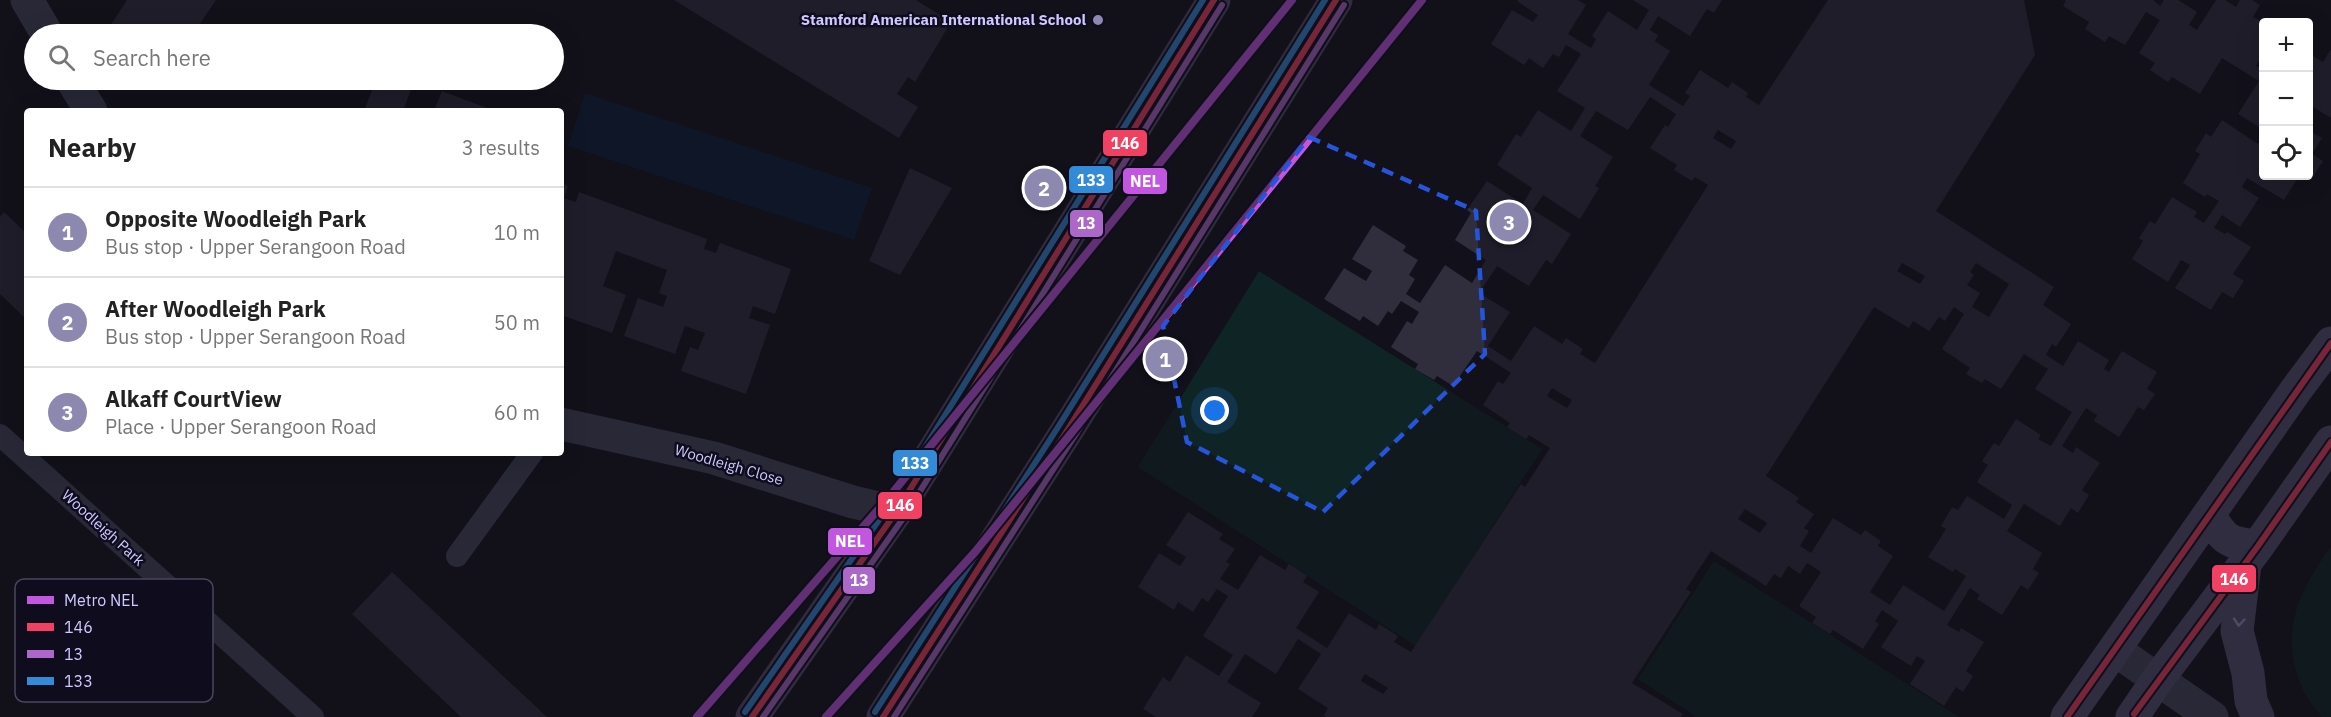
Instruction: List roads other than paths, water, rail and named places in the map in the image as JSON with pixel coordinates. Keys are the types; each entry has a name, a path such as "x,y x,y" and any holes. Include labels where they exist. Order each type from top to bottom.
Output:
{"main road":[{"path":"752,717 896,512 1214,0"},
{"path":"883,717 1074,419 1336,0"}],"street":[{"path":"27,0 41,24"},
{"path":"78,90 89,108"},
{"path":"2067,717 2296,390 2331,344"},
{"name":"Woodleigh Close","path":"564,425 714,458 853,502 896,512"},
{"path":"2132,717 2252,555 2331,442"},
{"path":"2209,515 2221,535 2252,555"},
{"path":"2252,555 2237,631 2248,673 2251,701 2258,717"},
{"path":"2115,650 2212,717"}],"lane":[{"name":"Woodleigh Park","path":"0,435 160,579"},
{"path":"457,556 530,456"},
{"name":"Woodleigh Park","path":"213,627 313,717"}],"water":[{"path":"585,93 872,188 854,240 568,146"}],"metro line":[{"name":"NEL","path":"697,717 890,496 1292,0"},
{"name":"NEL","path":"826,717 975,552 1422,0"}],"place":[{"name":"Stamford American International School","path":"1098,20"},
{"name":"After Woodleigh Park","path":"1044,188"},
{"name":"Alkaff CourtView","path":"1509,222"},
{"name":"Opposite Woodleigh Park","path":"1165,359"}]}
